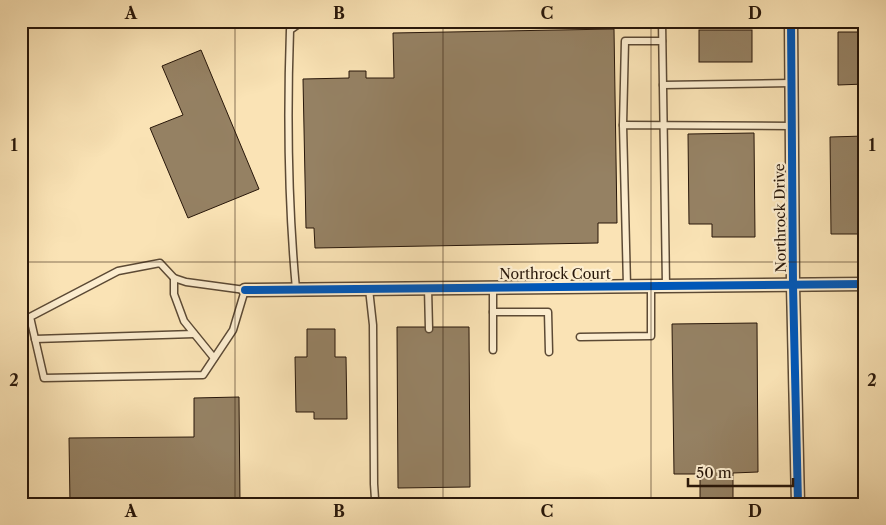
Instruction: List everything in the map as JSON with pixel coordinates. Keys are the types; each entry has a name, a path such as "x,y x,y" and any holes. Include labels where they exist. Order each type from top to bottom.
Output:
{"street":[{"name":"Northrock Drive","path":"791,21 793,285 798,504"},
{"name":"Northrock Court","path":"245,290 865,284"}],"lane":[{"path":"296,289 290,227 288,95 290,30 300,23 327,21"},
{"path":"662,21 666,286"},
{"path":"627,286 623,125 625,41 662,41"},
{"path":"663,85 791,83"},
{"path":"623,125 792,126"},
{"path":"160,263 174,278 186,282 245,290 233,330 203,374 44,378 30,317 118,271 160,263"},
{"path":"174,278 174,294 184,321 214,358"},
{"path":"580,337 651,336 651,286"},
{"path":"428,288 429,329"},
{"path":"493,288 493,350"},
{"path":"369,289 373,325 374,484 377,504"},
{"path":"493,312 548,312 549,352"},
{"path":"35,339 194,334"}],"building":[{"path":"614,29 617,223 598,223 598,243 315,248 314,228 306,228 303,79 349,78 349,71 366,71 366,78 394,78 393,33"},
{"path":"699,30 752,30 752,62 699,62"},
{"path":"838,32 865,32 865,84 838,85"},
{"path":"201,50 259,189 188,218 150,128 183,115 162,66"},
{"path":"754,133 755,237 712,237 712,224 689,224 688,134"},
{"path":"865,136 865,234 831,234 830,137"},
{"path":"757,323 758,472 733,473 733,499 700,499 700,474 674,474 672,324"},
{"path":"397,327 469,327 470,487 398,488"},
{"path":"307,329 335,329 335,357 346,357 347,419 314,419 314,412 296,412 295,357 307,357"},
{"path":"239,397 240,504 70,504 69,438 194,437 194,398"}],"railway":[{"path":"21,497 23,504"}],"cycle path":[{"path":"791,21 793,285 798,504"},
{"path":"245,290 865,284"}]}
